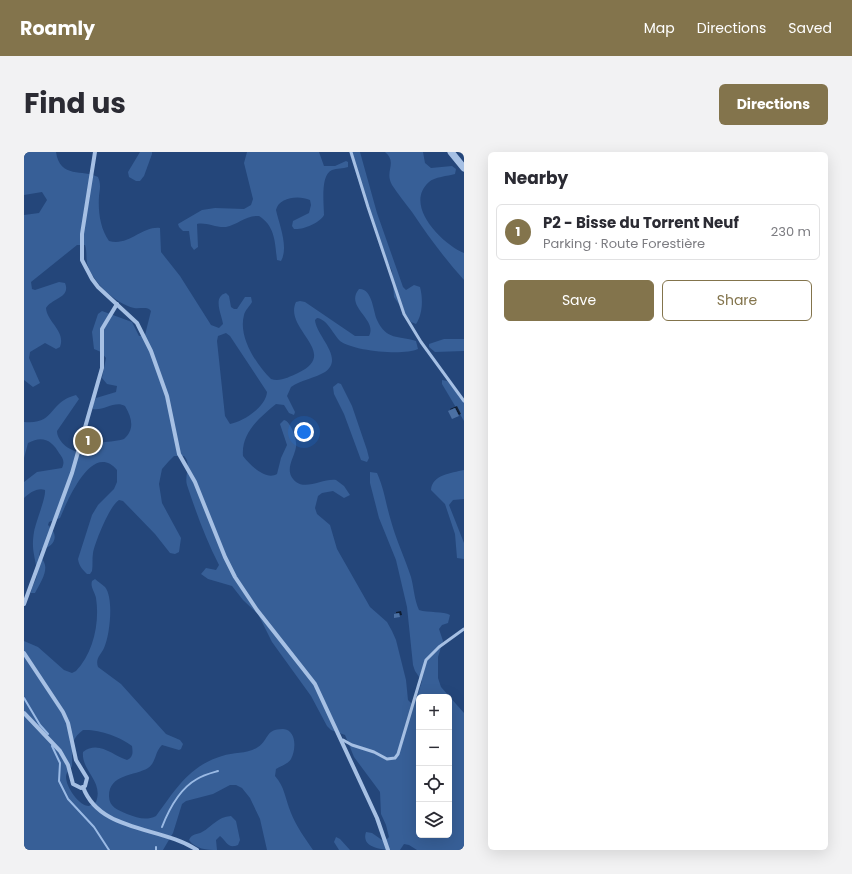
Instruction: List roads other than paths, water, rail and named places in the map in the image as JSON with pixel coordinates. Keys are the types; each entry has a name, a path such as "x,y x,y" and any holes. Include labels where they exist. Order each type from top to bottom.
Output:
{"street":[{"path":"95,152 82,234 82,260 92,279 137,323 150,351 167,396 179,454 195,482 225,557 235,577 279,638 315,684 343,740 382,829 388,850"},
{"path":"451,152 464,168"},
{"path":"24,604 73,469 102,368 102,329 117,304"},
{"path":"24,653 60,705 66,717 76,760 87,780 83,787 87,798 98,810 126,824 187,843 197,850"},
{"path":"24,713 60,751 68,766 73,784 78,787 83,787"}],"lane":[{"path":"351,152 368,208 404,314 421,342 464,401"},
{"path":"343,740 352,745 374,752 387,760 395,758 398,754 426,660 439,647 464,628"}],"waterway":[{"path":"24,698 40,725 48,734"},
{"path":"52,746 60,763 59,781 68,799 94,827 109,850"},
{"path":"162,827 175,800 185,788 199,778 218,771"}],"place":[{"name":"P2 - Bisse du Torrent Neuf","path":"88,441"}]}
